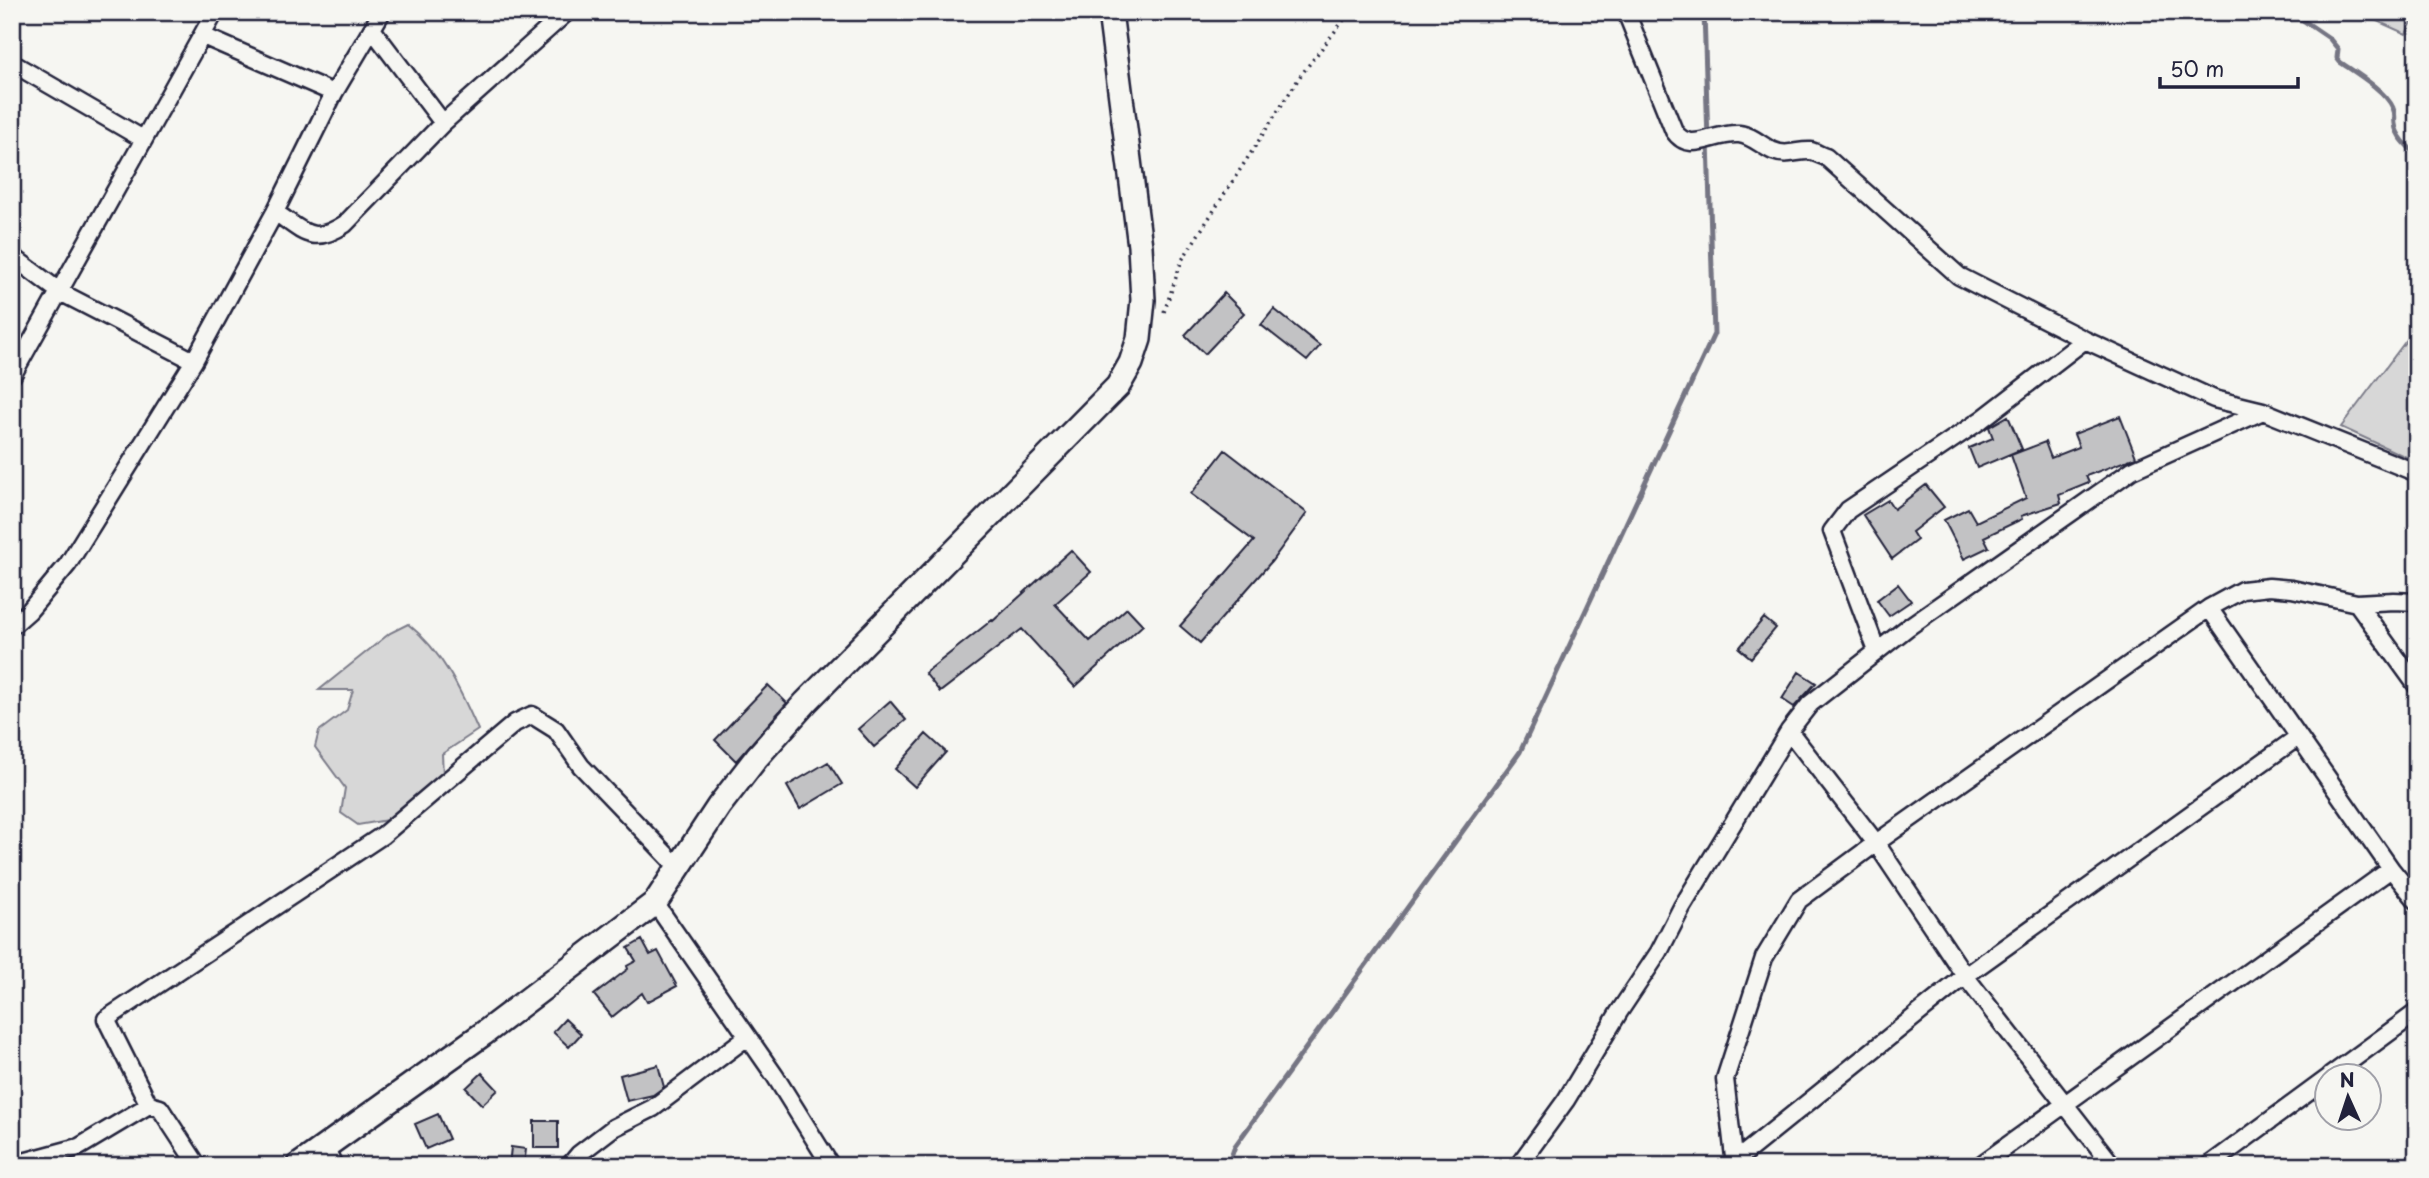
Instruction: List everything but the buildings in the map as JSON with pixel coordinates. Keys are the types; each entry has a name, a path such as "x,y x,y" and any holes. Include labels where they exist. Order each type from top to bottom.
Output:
{"main road":[{"path":"298,1166 329,1156 655,903 726,797 806,702 1118,386 1139,339 1143,300 1140,246 1110,12"}],"street":[{"path":"12,376 215,12"},
{"path":"12,626 29,611 68,564 194,362 275,212 334,93 382,12"},
{"path":"275,212 309,235 329,234 345,224 443,123 567,12"},
{"path":"1626,12 1679,140 1687,144 1737,134 1745,135 1774,151 1792,155 1811,151 1826,157 1959,276 2085,340 2214,399 2263,411 2417,472"},
{"path":"372,29 443,123"},
{"path":"203,36 334,93"},
{"path":"12,63 143,139"},
{"path":"12,256 60,292 194,362"},
{"path":"1877,651 1832,531 1848,510 1981,420 2085,340"},
{"path":"1518,1166 1566,1100 1619,1012 1660,952 1682,907 1789,731 1810,704 1877,651 2132,470 2263,411"},
{"path":"1733,1164 1725,1079 1764,958 1799,900 2209,608 2242,590 2269,587 2292,589 2357,604 2417,602"},
{"path":"2357,604 2417,686"},
{"path":"2209,608 2391,869 2417,901"},
{"path":"149,1105 106,1019 383,835 515,723 532,715 556,730 581,765 678,867"},
{"path":"1789,731 1876,843 1965,976 2113,1166"},
{"path":"1733,1164 1965,976 2298,737"},
{"path":"1979,1166 2391,869"},
{"path":"655,903 775,1076 831,1166"},
{"path":"2350,1062 2417,1013"},
{"path":"569,1166 579,1154 613,1128 653,1108 747,1037"},
{"path":"2208,1166 2314,1088"},
{"path":"12,1165 79,1147 149,1105 160,1108 198,1166"}],"path":[{"path":"1139,339 1161,319 1182,260 1301,75 1350,12"}],"shaded area":[{"path":"2357,12 2417,12 2406,34"},
{"path":"2417,326 2417,462 2341,427"},
{"path":"408,624 441,659 478,730 442,754 443,775 399,818 358,825 341,813 345,788 315,747 319,731 347,710 353,690 319,690 390,633"}],"waterway":[{"path":"1228,1166 1235,1146 1520,752 1714,334 1704,12"},
{"path":"2291,12 2329,38 2338,49 2337,58 2340,62 2384,95 2394,110 2398,133 2417,155"}]}
